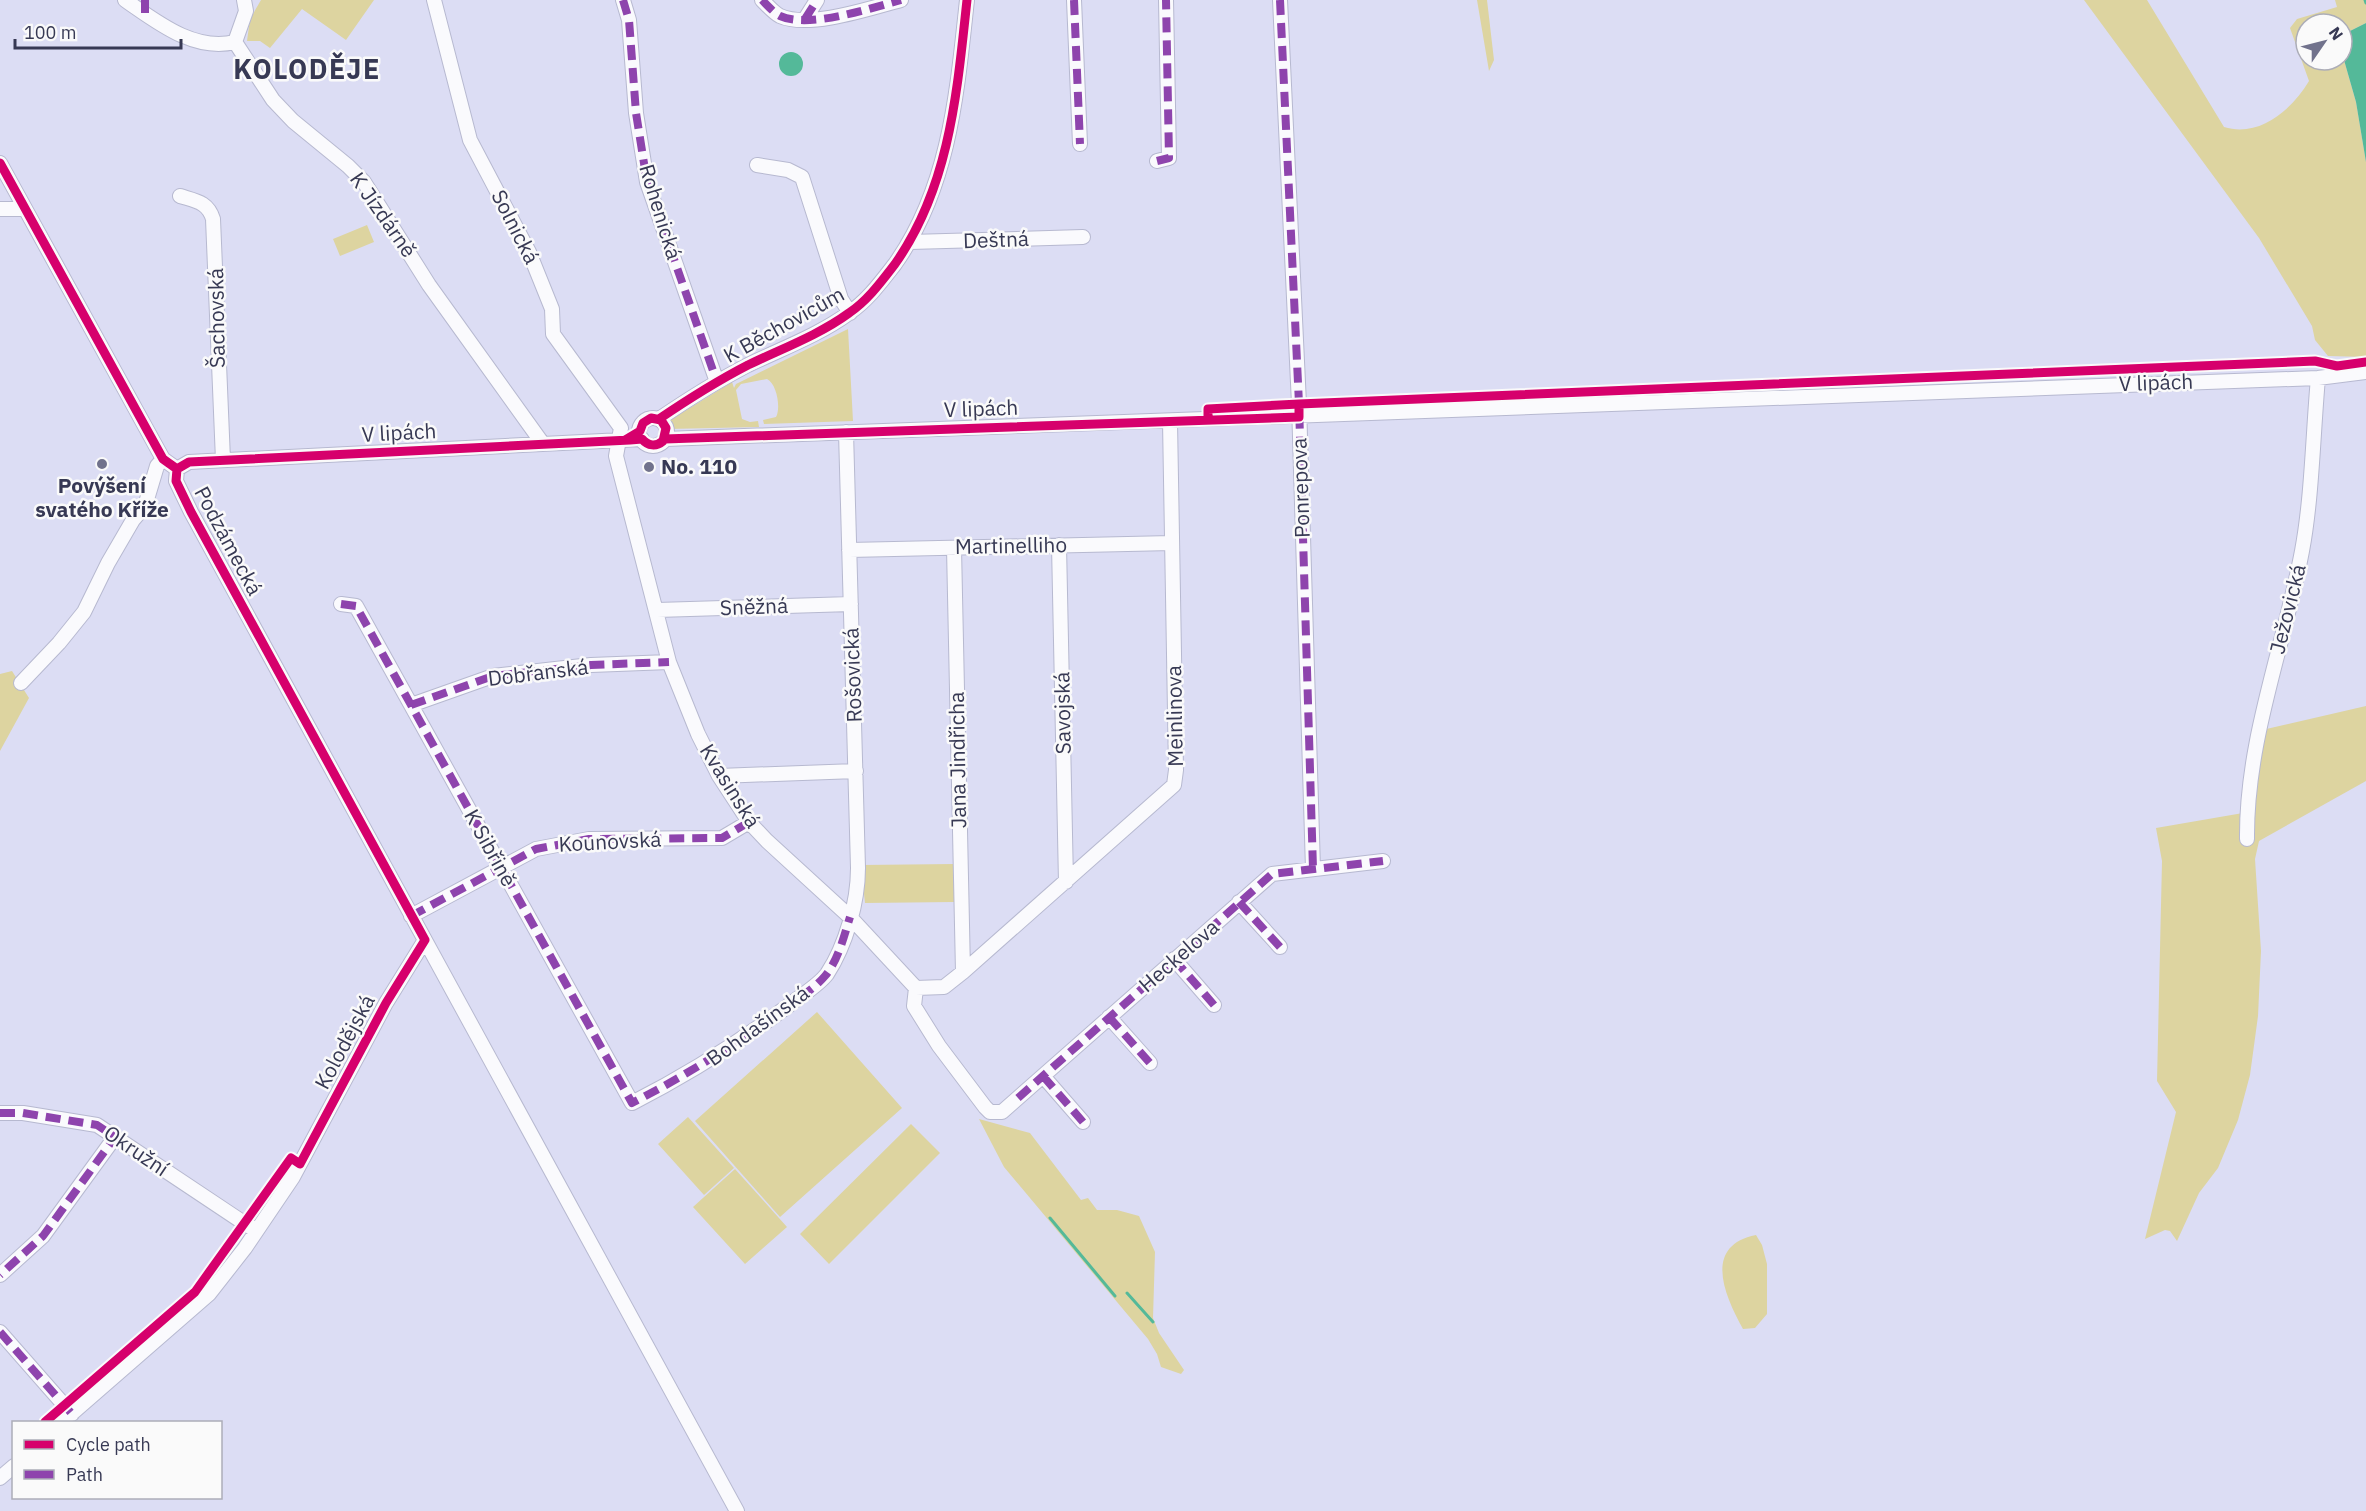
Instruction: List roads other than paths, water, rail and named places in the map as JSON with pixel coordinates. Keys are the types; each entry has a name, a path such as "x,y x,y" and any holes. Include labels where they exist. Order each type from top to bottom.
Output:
{"street":[{"path":"125,0 181,36 219,46 235,42 248,4"},
{"name":"Solnická","path":"434,0 470,140 529,252 552,309 553,334 615,418 621,429 622,440"},
{"name":"Rohenická","path":"623,0 629,20 636,113 647,182 717,382"},
{"path":"762,0 780,16 805,18 832,18 901,0"},
{"path":"805,18 817,0"},
{"name":"K Běchovicům","path":"658,419 717,382 850,313 877,288 910,242 928,207 942,164 954,112 967,0"},
{"path":"1074,0 1080,144"},
{"path":"1157,161 1170,158 1166,0"},
{"name":"Ponrepova","path":"1280,0 1299,417 1313,869"},
{"name":"K Jízdárně","path":"235,42 280,107 364,182 429,285 543,444"},
{"name":"Podzámecká","path":"0,163 163,459 177,469 176,481 191,512 737,1511"},
{"path":"757,165 788,170 802,177 841,299 850,313"},
{"name":"Šachovská","path":"180,196 202,202 210,209 213,219 223,460"},
{"path":"0,209 25,209"},
{"name":"Deštná","path":"910,242 1083,237"},
{"name":"V lipách","path":"665,439 2318,378 2359,373"},
{"name":"Ježovická","path":"2247,839 2247,805 2261,723 2302,550 2318,378"},
{"path":"658,419 666,428 665,439 655,446 646,444 641,435 647,420 658,419"},
{"name":"Meinlinova","path":"916,988 944,987 963,972 1169,791 1176,779 1170,421"},
{"name":"Rošovická","path":"846,432 858,875 850,917"},
{"name":"V lipách","path":"177,469 189,462 622,440 641,435"},
{"name":"Kvasinská","path":"622,440 616,456 669,662 698,735 719,776 749,822 850,917 916,988"},
{"path":"21,683 59,643 84,612 133,520 145,506 157,466 163,459"},
{"name":"Martinelliho","path":"849,550 1172,543"},
{"name":"Savojská","path":"1059,545 1066,882"},
{"name":"Jana Jindřicha","path":"954,548 963,972"},
{"name":"K Sibřině","path":"341,604 356,606 632,1103"},
{"name":"Sněžná","path":"657,610 851,604"},
{"name":"Dobřanská","path":"411,705 493,676 591,665 669,662"},
{"path":"719,776 856,771"},
{"name":"Kounovská","path":"411,916 536,849 589,839 722,838 749,822"},
{"name":"Heckelova","path":"916,988 914,1006 939,1046 985,1107 990,1112 1002,1112 1272,874 1383,861"},
{"path":"1239,902 1280,947"},
{"name":"Bohdašínská","path":"632,1103 693,1072 746,1037 814,986 826,975 840,947 850,917"},
{"name":"Kolodějská","path":"67,1418 209,1294 293,1177 386,1003 425,940"},
{"path":"1174,959 1214,1005"},
{"path":"1109,1017 1150,1063"},
{"path":"1043,1076 1083,1122"},
{"name":"Okružní","path":"0,1113 23,1113 98,1125 256,1231"},
{"path":"0,1275 43,1236 115,1137"},
{"path":"0,1332 67,1418"},
{"path":"0,1478 12,1468"}],"waterway":[{"path":"1050,1218 1115,1296"},
{"path":"1127,1293 1153,1322"}],"place":[{"name":"Povýšení svatého Kříže","path":"102,464"},
{"name":"No. 110","path":"649,467"}],"district":[{"name":"KOLODĚJE","path":"307,70"}]}
